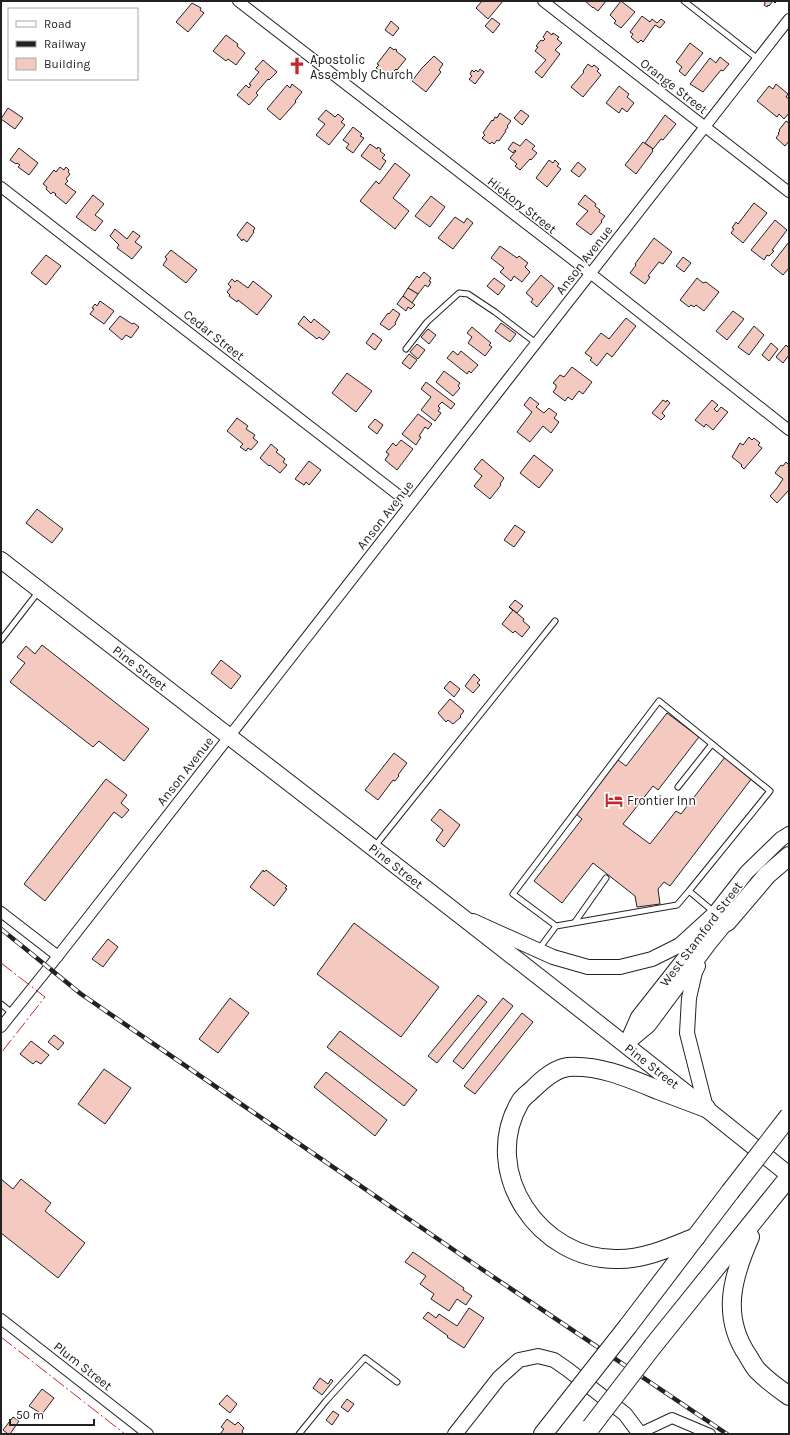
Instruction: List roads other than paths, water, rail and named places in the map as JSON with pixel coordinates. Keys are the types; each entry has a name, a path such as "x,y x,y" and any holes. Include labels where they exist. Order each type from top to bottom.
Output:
{"highway":[{"path":"721,917 789,856"},
{"path":"696,1237 639,1258 618,1260 599,1258 568,1247 550,1236 534,1221 522,1204 512,1184 506,1157 508,1129 521,1101 545,1077 566,1067 597,1068 625,1076 706,1108"},
{"path":"543,1434 789,1116"},
{"path":"588,1430 653,1346 760,1215 789,1176"},
{"path":"760,1215 740,1261 735,1278 732,1296 734,1323 740,1345 758,1371 789,1396"}],"main road":[{"name":"Pine Street","path":"1,560 374,848 706,1108 789,1176"},
{"name":"West Stamford Street","path":"625,1045 638,1017 701,937 721,917 747,872 781,839 789,834"},
{"path":"456,913 553,957 588,967 620,967 652,959 680,945 721,917"},
{"path":"706,1108 687,1033 689,998 695,972 721,917"},
{"path":"625,1045 649,1025 709,944"},
{"path":"455,1434 499,1378 519,1360 538,1356 554,1360 563,1366 625,1414 640,1434"}],"street":[{"name":"Hickory Street","path":"238,1 590,273 789,430"},
{"name":"Orange Street","path":"543,1 789,192"},
{"name":"Anson Avenue","path":"1,1027 789,19"},
{"name":"Cedar Street","path":"1,187 410,504"},
{"path":"1,912 58,956"},
{"name":"Plum Street","path":"1,1319 148,1434"},
{"path":"640,1434 672,1418 710,1434"}],"lane":[{"path":"684,1 758,59"},
{"path":"406,349 427,322 459,293 468,294 536,343"},
{"path":"1,640 40,590"},
{"path":"374,848 555,621"},
{"path":"538,950 556,926 677,905 770,791 659,701 513,894 556,926"},
{"path":"678,787 712,744"},
{"path":"575,922 606,878"},
{"path":"689,891 721,917"},
{"path":"1,1004 12,1013"},
{"path":"301,1434 326,1401 365,1358 397,1382"}],"railway":[{"path":"1,929 81,994 483,1270 727,1434"}],"place":[{"name":"Apostolic Assembly Church","path":"297,66"},
{"name":"Frontier Inn","path":"614,800"}]}
